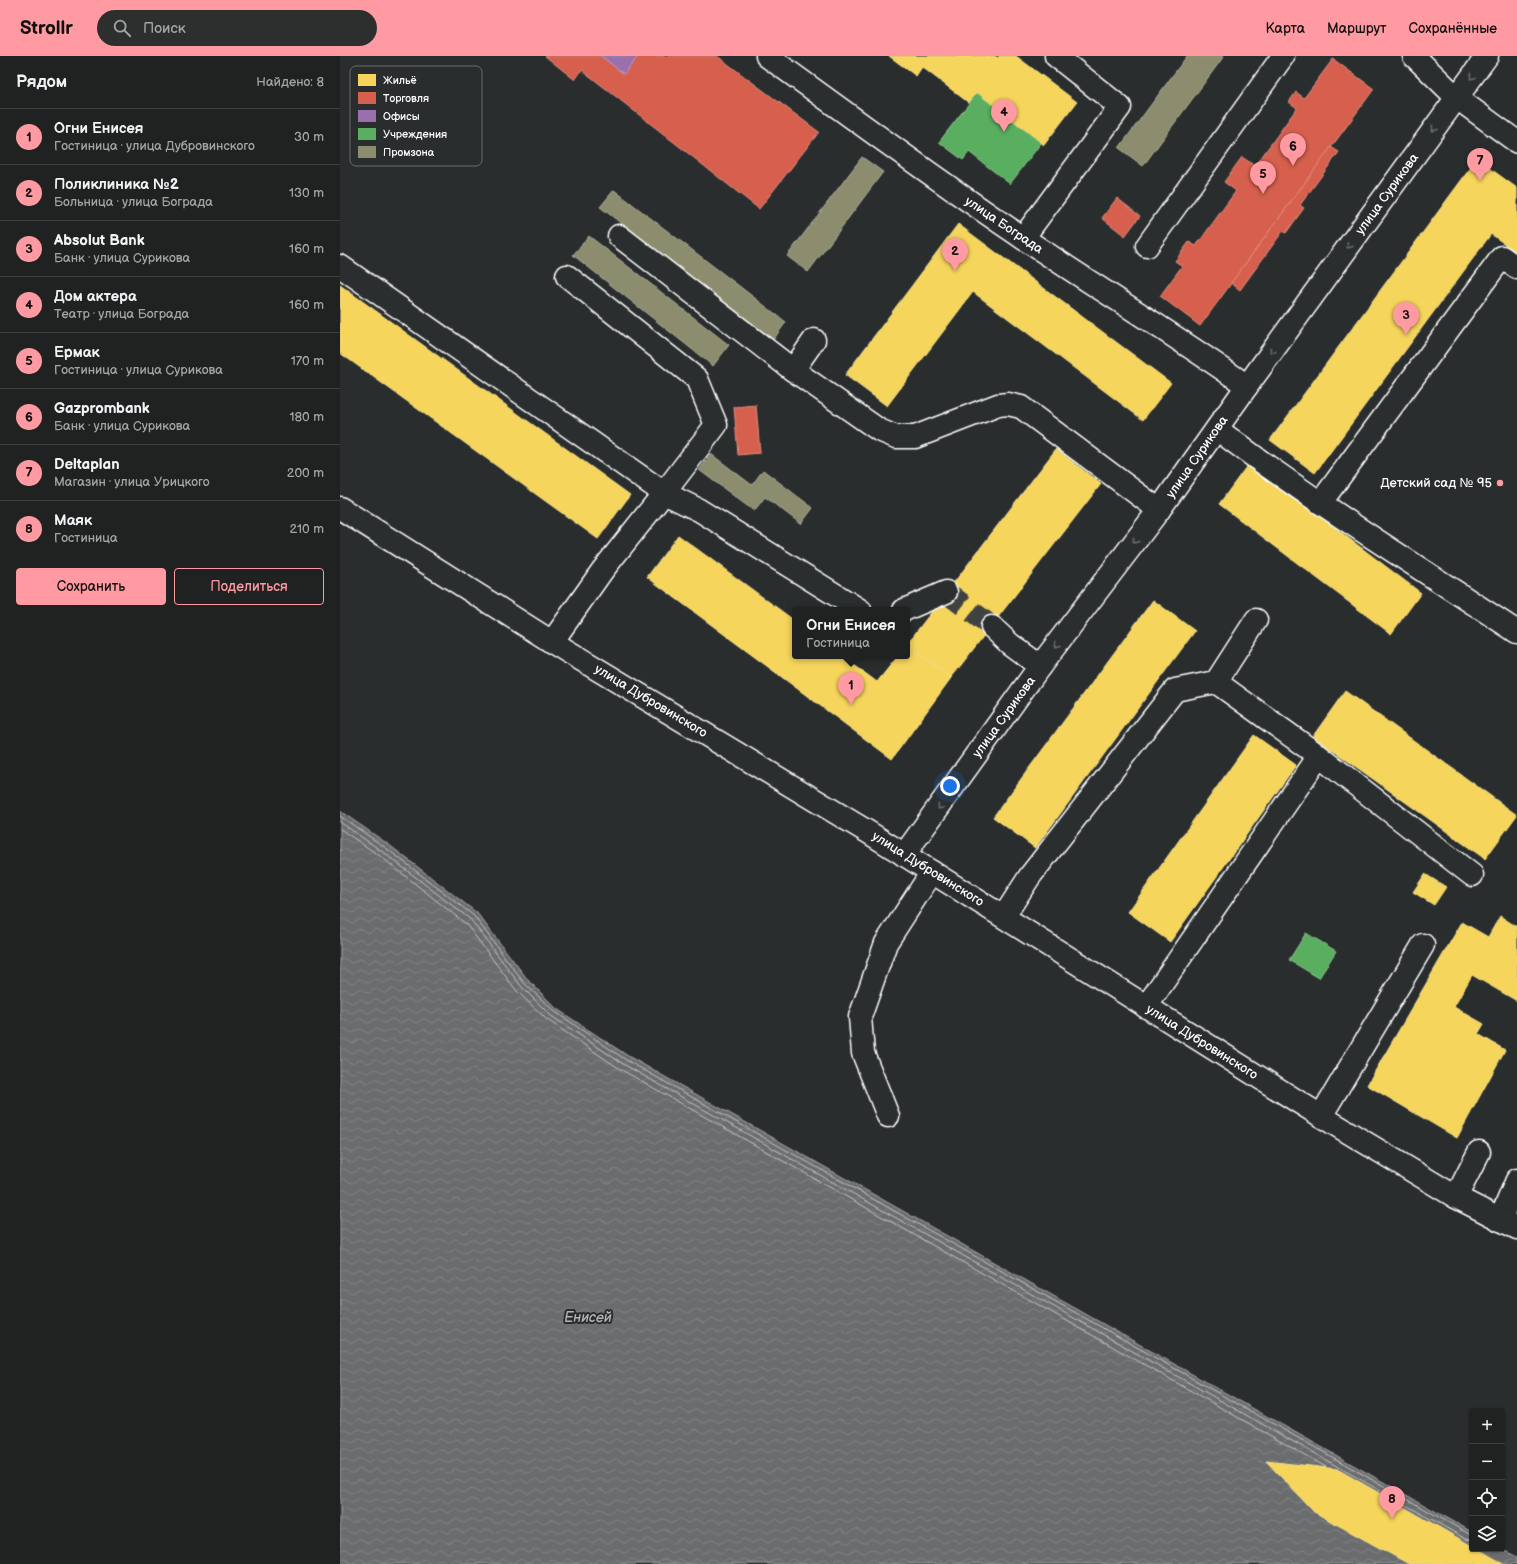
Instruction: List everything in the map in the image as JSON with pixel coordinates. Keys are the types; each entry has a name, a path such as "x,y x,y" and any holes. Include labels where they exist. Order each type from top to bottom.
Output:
{"main road":[{"name":"улица Бограда","path":"767,56 1022,238 1203,355 1247,386"},
{"path":"1022,238 1120,107 1056,56"},
{"path":"1148,246 1283,56"},
{"path":"1414,56 1457,98 1517,142"},
{"name":"улица Сурикова","path":"904,855 1040,666 1159,510 1247,386 1487,56"},
{"path":"620,236 793,370 878,430 896,437 915,437 998,405 1008,404 1020,407 1159,510"},
{"path":"1321,502 1502,257 1517,268"},
{"path":"340,266 664,494 699,510 855,607"},
{"path":"552,642 602,571 664,494 716,425 697,379 567,276"},
{"path":"793,370 814,340"},
{"path":"1217,429 1321,502 1517,632"},
{"name":"улица Дубровинского","path":"340,508 552,642 1004,916 1321,1116 1456,1197 1508,1224"},
{"path":"910,607 946,592"},
{"path":"1004,916 1030,876 1174,690 1216,682 1256,620"},
{"path":"992,627 1010,644 1040,666"},
{"path":"1216,682 1319,756 1472,876"},
{"path":"1146,1007 1319,756"},
{"path":"888,1116 863,1053 860,1017 886,943 932,872"},
{"path":"1321,1116 1423,945"},
{"path":"1456,1197 1479,1152"},
{"path":"1508,1224 1517,1180"}],"water":[{"name":"Енисей","path":"340,811 388,844 477,913 528,980 557,1009 628,1056 1469,1530 1469,1552 1505,1552 1505,1551 1517,1557 1517,1564 340,1564"}],"building: Жильё":[{"path":"889,56 995,56 998,58 999,56 1016,56 1077,102 1044,145 977,93 969,103 922,67 916,76"},
{"path":"1477,159 1517,188 1517,253 1491,234 1315,473 1270,440"},
{"path":"958,224 1171,383 1143,420 973,292 887,406 845,375"},
{"path":"340,285 630,495 598,539 340,353"},
{"path":"1056,449 1101,484 951,678 910,646 910,640"},
{"path":"1249,463 1421,593 1391,634 1219,504"},
{"path":"678,535 792,619 792,659 846,659 877,682 896,659 910,659 910,647 951,678 892,759 647,577"},
{"path":"1153,600 1195,631 1035,848 993,817"},
{"path":"1345,691 1517,815 1485,859 1313,736"},
{"path":"1254,735 1296,765 1170,942 1128,912"},
{"path":"1425,874 1446,887 1434,905 1413,892"},
{"path":"1500,916 1517,927 1517,1001 1472,975 1454,1007 1484,1024 1478,1034 1505,1050 1457,1138 1367,1085 1462,922 1488,937"},
{"path":"1266,1461 1337,1469 1469,1544 1469,1552 1483,1552 1504,1564 1409,1564 1314,1512"}],"building: Торговля":[{"path":"545,56 601,56 624,74 638,56 717,56 819,132 759,209 582,70 575,80"},
{"path":"1333,59 1374,89 1200,326 1160,296 1182,266 1175,261 1189,242 1196,246 1236,191 1224,182 1242,157 1255,166 1297,108 1289,102 1296,92 1304,98"},
{"path":"1331,147 1339,152 1300,205 1304,208 1286,233 1283,231 1240,290 1231,283"},
{"path":"1117,198 1140,216 1125,236 1102,218"},
{"path":"756,405 760,453 738,455 734,407"}],"building: Офисы":[{"path":"601,56 638,56 624,74"}],"building: Учреждения":[{"path":"977,93 1041,143 1010,184 969,152 963,160 939,142"},
{"path":"1306,933 1336,951 1319,978 1289,960"}],"building: Промзона":[{"path":"1187,56 1224,56 1143,166 1119,148"},
{"path":"862,157 883,172 808,272 787,256"},
{"path":"614,190 786,322 773,340 600,207"},
{"path":"589,236 729,345 713,366 573,255"},
{"path":"711,454 752,485 763,470 813,508 801,524 765,497 754,511 699,470"}],"tunnel":[{"path":"946,592 992,627"}],"place":[{"name":"Дом актера","path":"1004,132"},
{"name":"Gazprombank","path":"1293,166"},
{"name":"Deltaplan","path":"1480,181"},
{"name":"Ермак","path":"1263,194"},
{"name":"Поликлиника №2","path":"955,271"},
{"name":"Absolut Bank","path":"1406,335"},
{"name":"Детский сад № 95","path":"1500,483"},
{"name":"Огни Енисея","path":"851,705"},
{"name":"Маяк","path":"1392,1519"}]}
